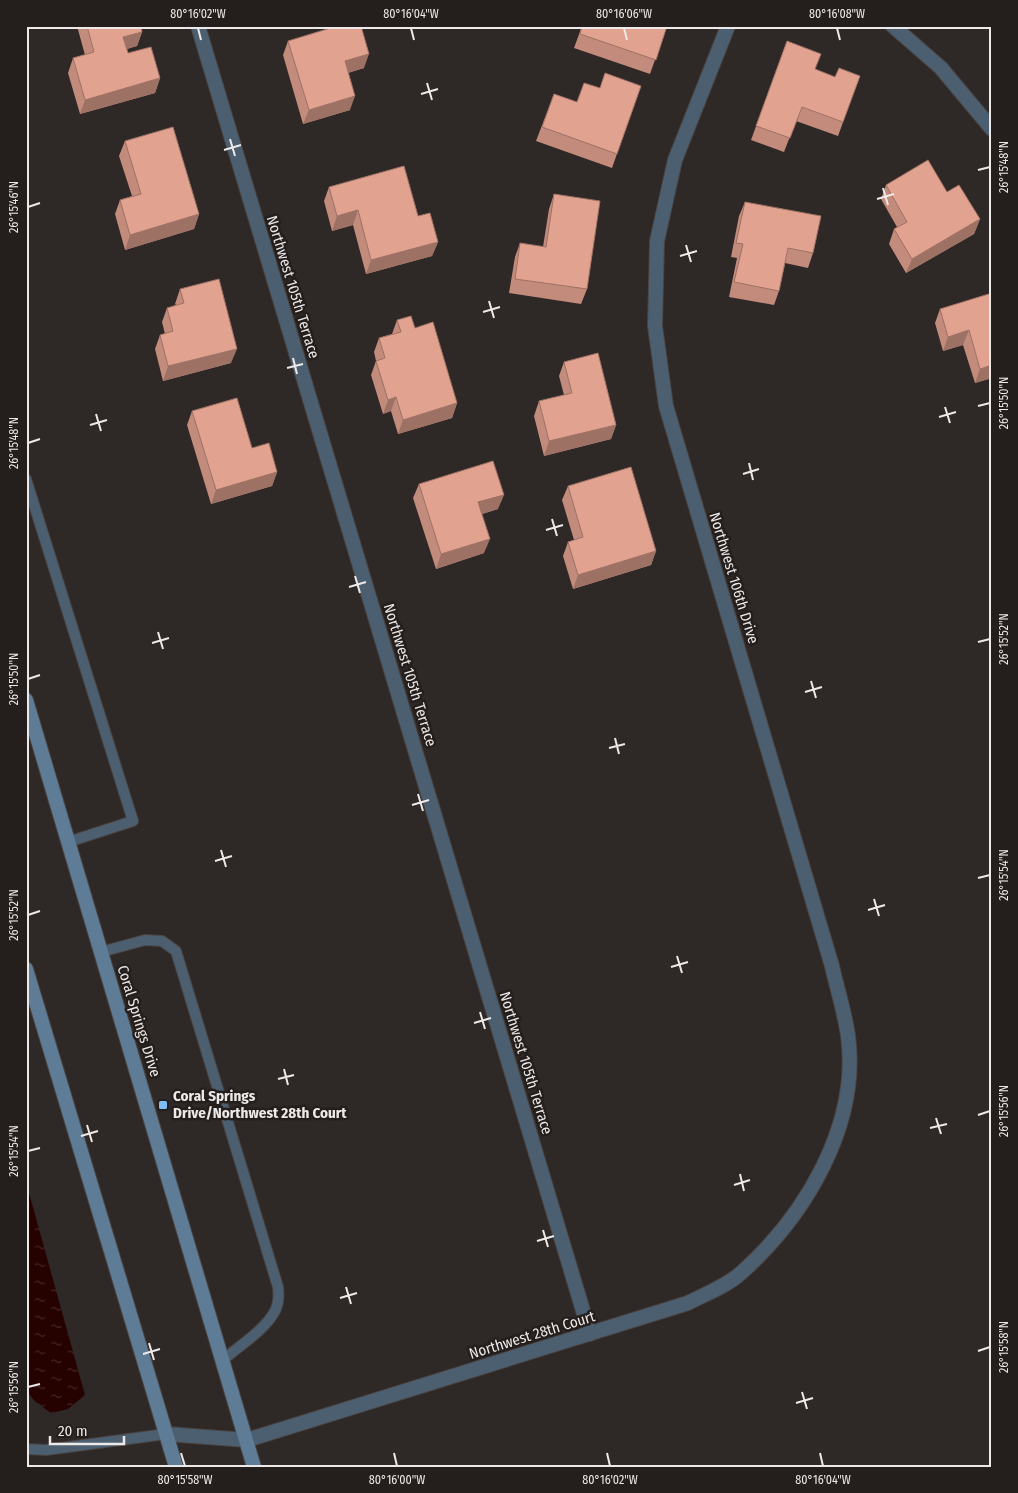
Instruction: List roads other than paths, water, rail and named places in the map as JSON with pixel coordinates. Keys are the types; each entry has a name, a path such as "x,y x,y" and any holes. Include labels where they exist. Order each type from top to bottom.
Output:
{"main road":[{"name":"Coral Springs Drive","path":"26,700 254,1467"},
{"path":"26,968 176,1467"}],"street":[{"name":"Northwest 105th Terrace","path":"198,26 590,1334"},
{"name":"Northwest 106th Drive","path":"728,26 675,160 657,241 655,326 666,406 832,966 848,1037 848,1092 835,1139"},
{"path":"893,26 941,68 992,130"},
{"name":"Northwest 28th Court","path":"166,1434 247,1440 688,1303 740,1274 778,1235 809,1193 835,1139"}],"lane":[{"path":"26,479 134,821 68,842"},
{"path":"101,952 146,940 162,941 176,950 276,1278 279,1300 275,1311 262,1326 223,1360"},
{"path":"26,1449 46,1450 166,1434"}],"water":[{"path":"26,1182 85,1395 68,1409 52,1413 33,1399 26,1386"}],"place":[{"name":"Coral Springs Drive/Northwest 28th Court","path":"163,1105"}]}
